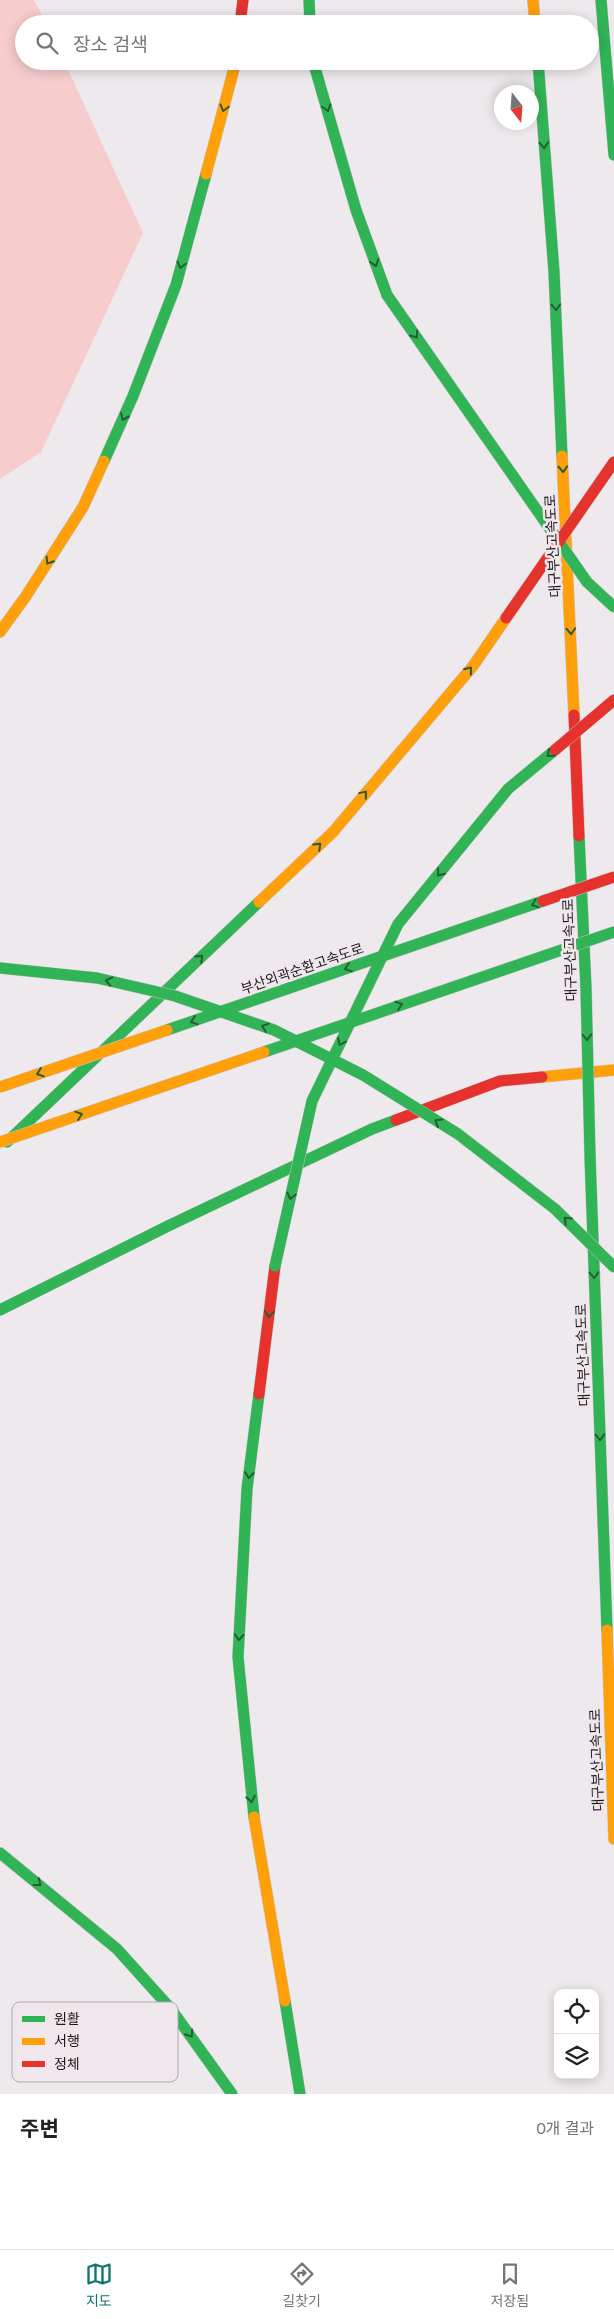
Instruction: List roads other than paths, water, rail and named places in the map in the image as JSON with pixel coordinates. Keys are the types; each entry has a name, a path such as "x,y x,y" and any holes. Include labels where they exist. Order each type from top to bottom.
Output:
{"main road":[{"path":"241,15 243,0"},
{"path":"309,0 310,15"},
{"path":"533,0 534,15"},
{"path":"601,0 614,155"},
{"path":"0,632 26,596 83,507 133,396 176,285 234,70"},
{"path":"316,70 356,210 387,295 587,582 614,607"},
{"name":"대구부산고속도로","path":"539,70 554,272 586,988 590,1156 614,1839"},
{"path":"0,1148 333,832 473,666 614,462"},
{"path":"300,2094 250,1792 238,1657 247,1488 275,1266 312,1101 398,924 508,789 614,700"},
{"name":"부산외곽순환고속도로","path":"0,1087 614,877"},
{"path":"0,1142 614,932"},
{"path":"0,968 97,978 175,996 274,1030 363,1075 458,1134 555,1209 614,1267"},
{"path":"0,1310 168,1226 372,1129 500,1081 614,1070"},
{"path":"0,1853 117,1949 165,2002"},
{"path":"178,2019 232,2094"}]}
